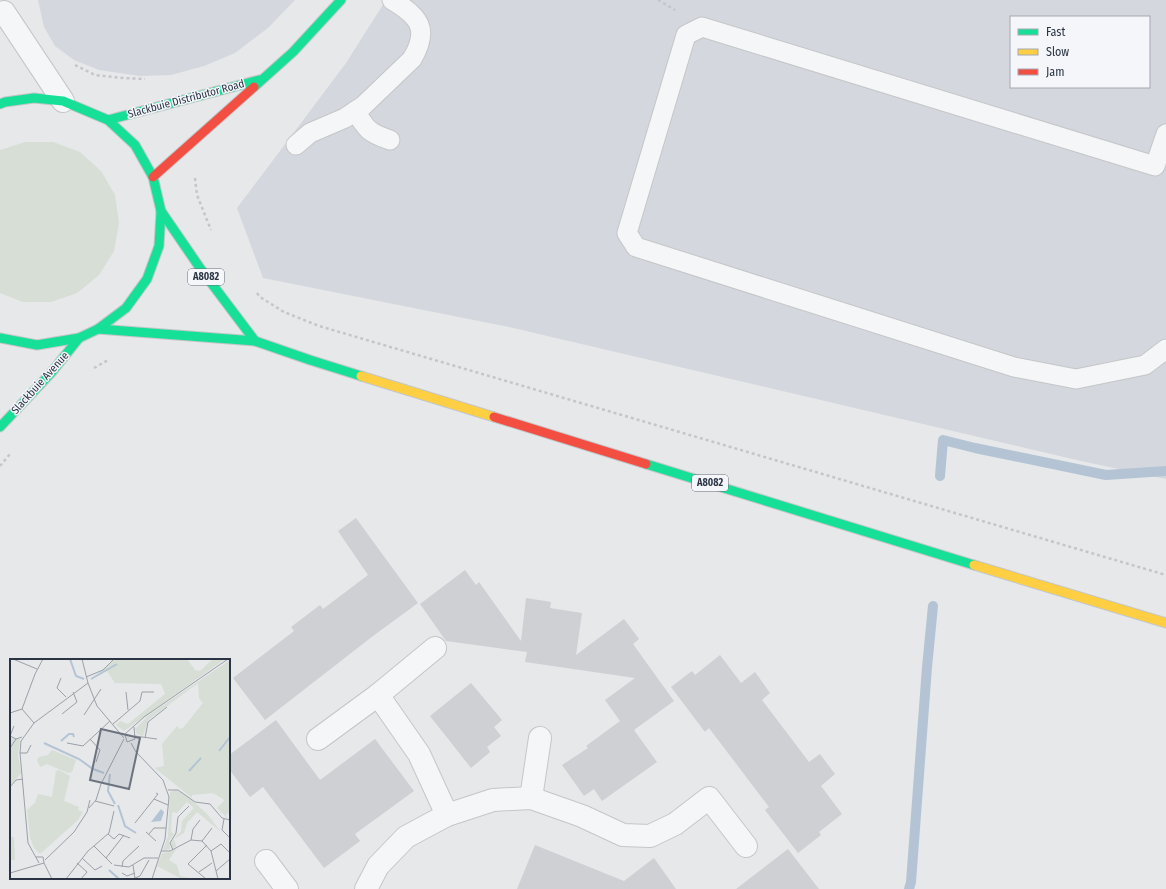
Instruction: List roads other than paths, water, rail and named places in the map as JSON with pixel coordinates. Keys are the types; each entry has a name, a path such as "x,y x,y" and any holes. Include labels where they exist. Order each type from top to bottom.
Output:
{"main road":[{"name":"Slackbuie Distributor Road","path":"153,177 294,52 341,0"},
{"name":"Slackbuie Distributor Road","path":"108,120 264,79"},
{"name":"A8082","path":"0,104 34,98 63,101 108,120 135,145 153,177 161,211 158,246 146,279 126,308 98,329 79,338 37,345 0,338"},
{"name":"A8082","path":"161,211 200,268 255,341"},
{"name":"A8082","path":"98,329 255,341 310,360 827,520 1166,622"},
{"name":"Slackbuie Avenue","path":"0,427 51,373 79,338"}],"street":[{"path":"2,13 63,101"},
{"path":"318,739 378,695 435,648"},
{"path":"378,695 419,754 447,815"},
{"path":"531,798 540,738"},
{"path":"366,889 378,866 406,837 447,815 493,800 531,798 582,816 623,835 650,836 675,824 709,798 746,846"},
{"path":"266,861 287,889"}],"lane":[{"path":"296,145 310,133 346,118 363,106 412,59 418,50 421,32 419,23 411,13 392,0"},
{"path":"1166,134 1156,166 702,28 686,35 627,233 636,247 1014,367 1076,379 1145,365 1166,349"},
{"path":"355,112 366,128 376,135 390,140"}],"waterway":[{"path":"940,476 943,440 1106,475 1166,471"},
{"path":"909,889 911,882 933,606"}]}
